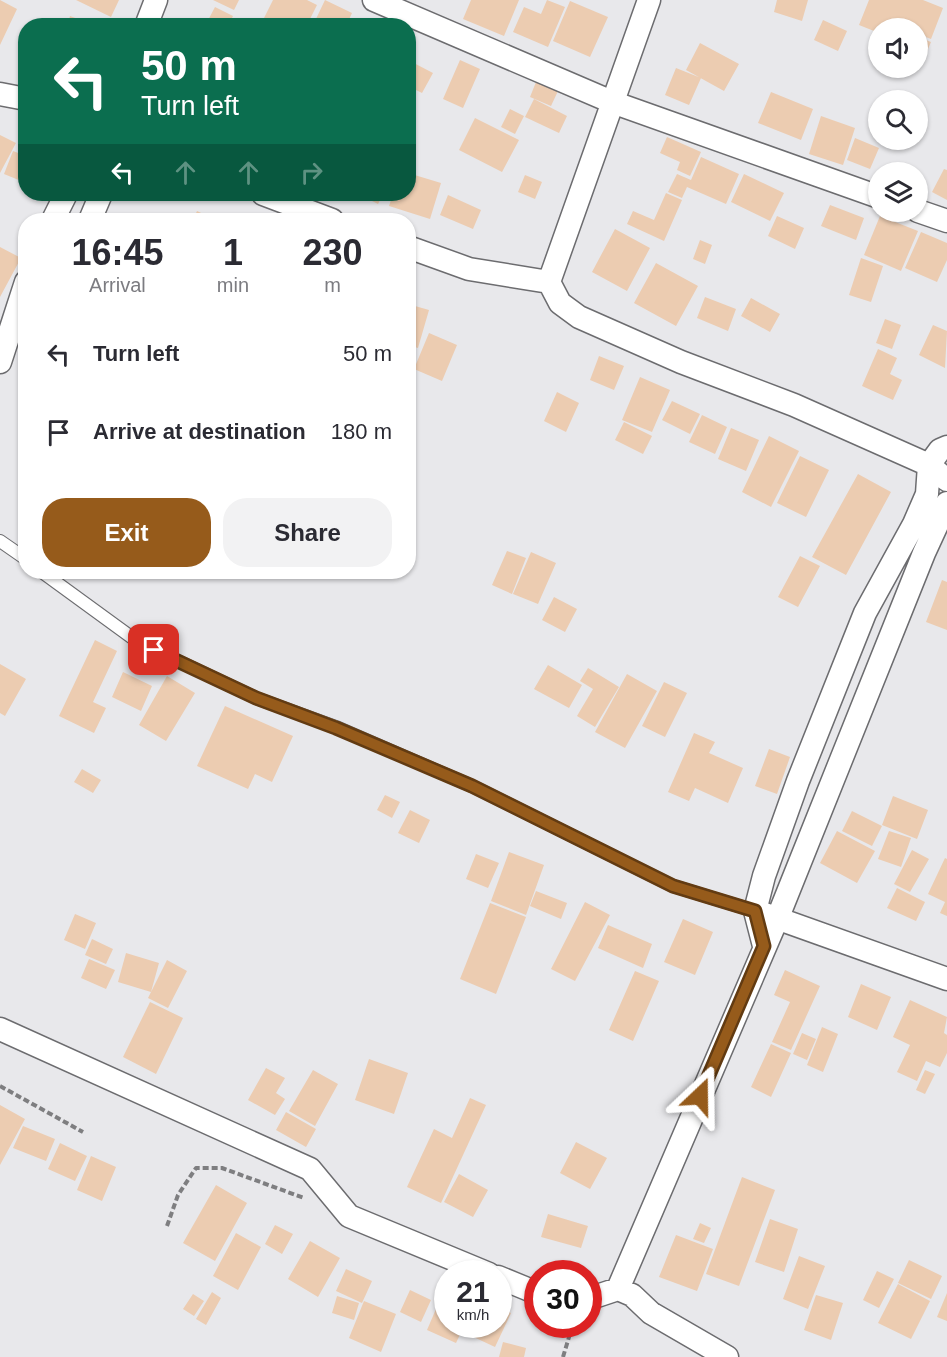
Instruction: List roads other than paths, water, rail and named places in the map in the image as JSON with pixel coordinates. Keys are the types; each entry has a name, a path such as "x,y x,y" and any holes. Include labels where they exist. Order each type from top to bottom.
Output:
{"street":[{"path":"149,18 156,0"},
{"path":"374,0 612,102 868,193"},
{"path":"649,0 549,282 561,303 579,317 681,362 794,405 929,465 947,480"},
{"path":"0,94 18,97"},
{"path":"282,201 313,213"},
{"path":"928,214 947,221"},
{"path":"416,250 469,269 549,282"},
{"path":"0,363 18,308"},
{"path":"764,946 755,911 764,876 798,781 865,613 914,524 927,494 929,465 940,450 947,447"},
{"path":"618,1289 778,917 919,564 947,503"},
{"path":"755,911 778,917 947,979"},
{"path":"0,1029 310,1168 349,1216 455,1260"},
{"path":"602,1294 618,1289 632,1295 651,1313 727,1357"}],"lane":[{"path":"0,541 18,553"},
{"path":"52,579 138,642 256,698 336,728 472,786 673,886 755,911"}]}
